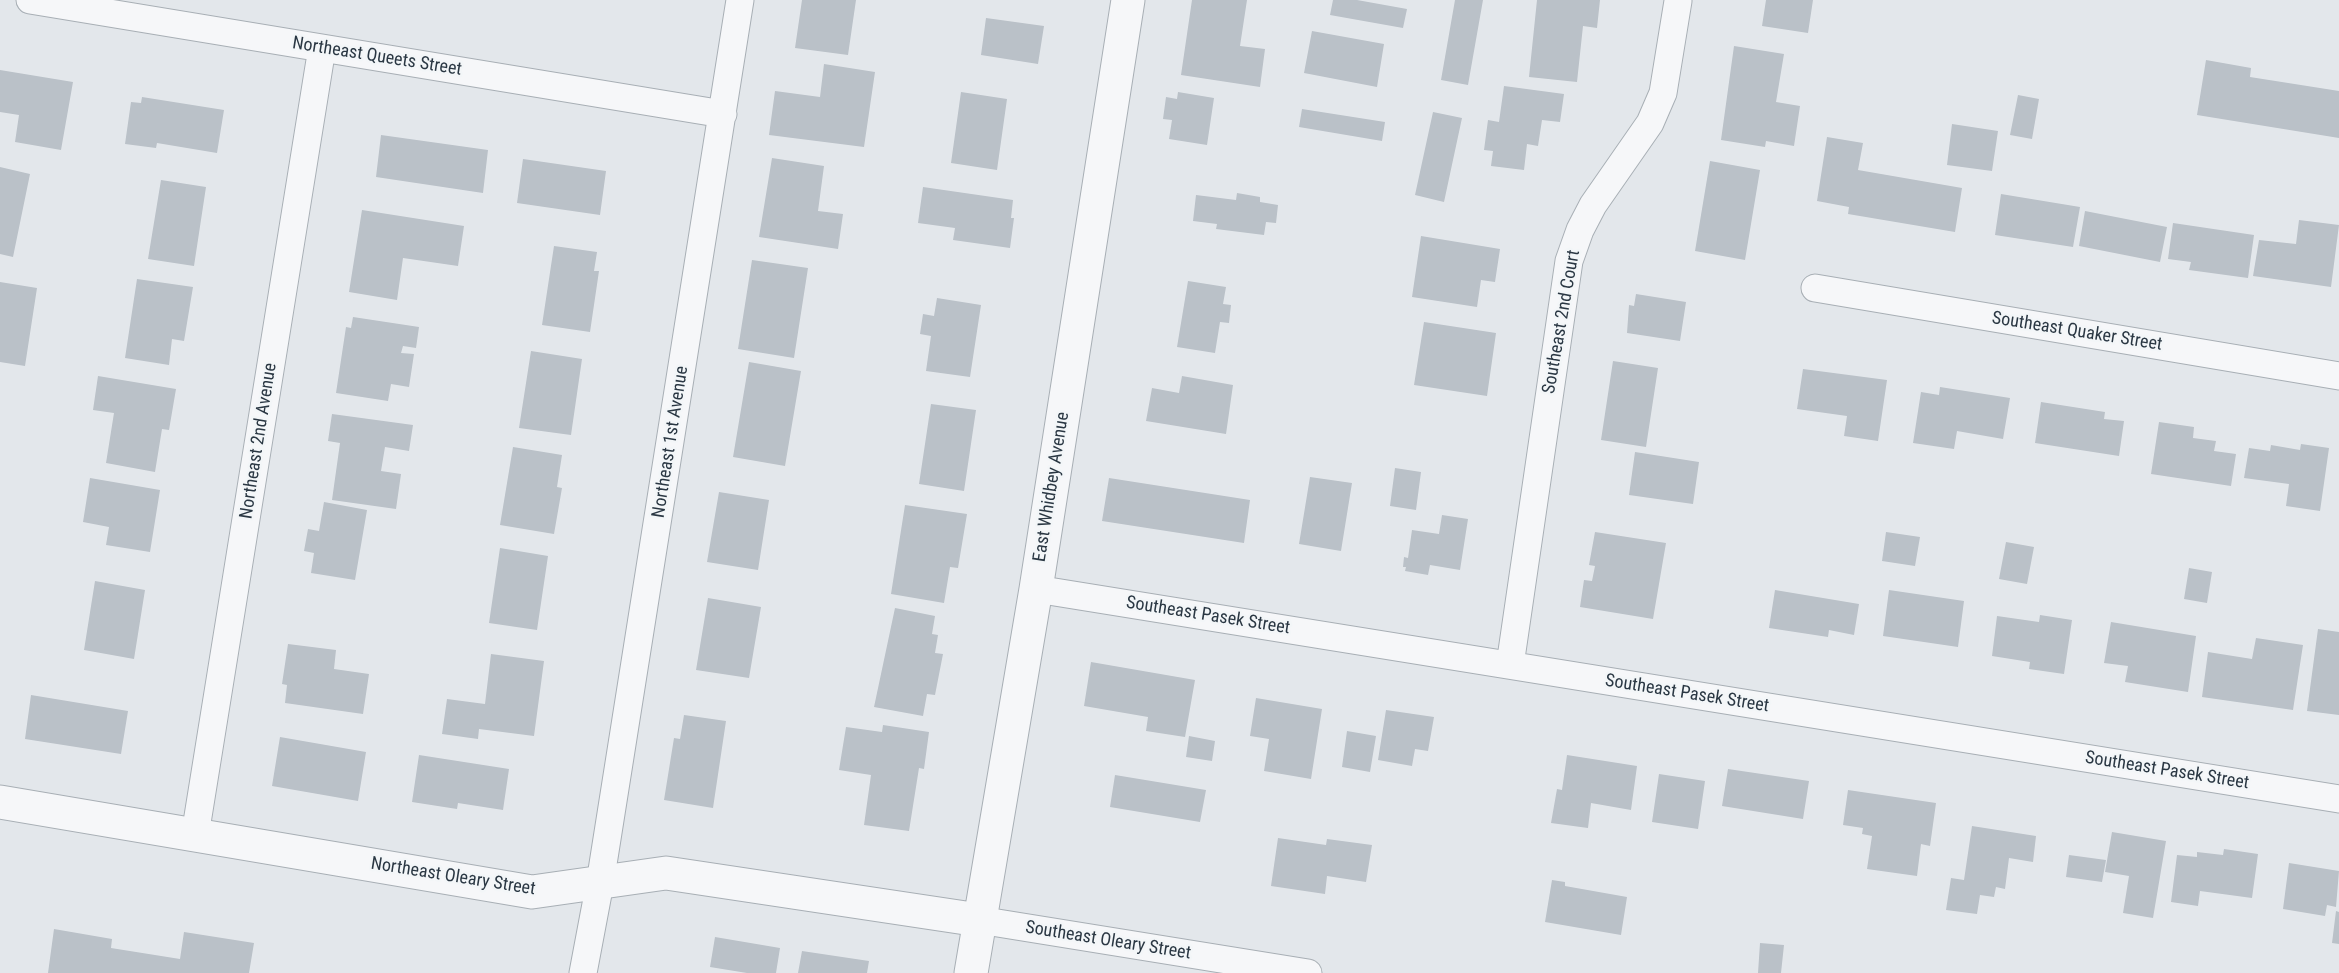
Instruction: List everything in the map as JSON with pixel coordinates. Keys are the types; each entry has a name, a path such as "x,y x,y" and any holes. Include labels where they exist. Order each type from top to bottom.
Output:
{"street":[{"name":"Northeast Queets Street","path":"30,0 723,114"},
{"name":"Northeast 1st Avenue","path":"583,973 600,883 740,0"},
{"name":"East Whidbey Avenue","path":"970,973 1036,589 1128,0"},
{"name":"Southeast 2nd Court","path":"1510,665 1569,261 1580,230 1593,205 1650,123 1663,93 1678,1"},
{"name":"Northeast 2nd Avenue","path":"195,835 322,48"},
{"name":"Southeast Quaker Street","path":"1815,288 2339,376"},
{"name":"Southeast Pasek Street","path":"1036,589 2339,799"},
{"name":"Northeast Oleary Street","path":"0,802 532,891 666,873 979,920"},
{"name":"Southeast Oleary Street","path":"979,920 1308,973"}],"building":[{"path":"802,0 856,0 848,55 795,48"},
{"path":"1192,0 1247,0 1240,46 1265,49 1260,87 1181,75"},
{"path":"1333,0 1357,0 1407,9 1403,28 1330,15"},
{"path":"1455,0 1483,0 1468,85 1441,80"},
{"path":"1537,0 1600,0 1597,28 1583,26 1577,82 1529,77"},
{"path":"1766,0 1813,0 1808,33 1762,26"},
{"path":"986,18 1044,26 1038,64 981,55"},
{"path":"1312,31 1384,44 1377,87 1304,73"},
{"path":"1734,46 1784,54 1776,102 1800,106 1794,146 1766,141 1765,147 1721,140"},
{"path":"2206,60 2251,68 2250,77 2339,91 2339,138 2197,115"},
{"path":"824,64 875,72 864,147 769,135 775,91 820,97"},
{"path":"0,70 73,82 61,150 15,142 19,115 0,112"},
{"path":"1504,86 1564,94 1560,122 1542,120 1538,146 1527,144 1524,170 1491,166 1493,151 1484,150 1488,120 1499,122"},
{"path":"961,92 1007,99 997,170 951,163"},
{"path":"1178,92 1214,98 1207,145 1169,139 1172,120 1163,119 1166,97 1177,99"},
{"path":"2018,95 2039,99 2032,139 2010,135"},
{"path":"142,97 224,110 217,153 157,143 156,148 125,144 131,102 141,103"},
{"path":"1302,109 1385,122 1382,141 1299,127"},
{"path":"1433,112 1462,118 1444,202 1415,195"},
{"path":"1952,124 1998,131 1992,171 1947,165"},
{"path":"381,135 488,150 483,193 376,177"},
{"path":"1827,137 1863,143 1858,170 1962,188 1955,232 1848,214 1849,207 1817,201"},
{"path":"772,158 824,166 818,211 843,214 838,249 759,237"},
{"path":"523,159 606,171 600,215 517,203"},
{"path":"1710,161 1760,170 1745,260 1695,251"},
{"path":"0,167 30,174 13,257 0,254"},
{"path":"161,180 206,187 194,266 148,259"},
{"path":"923,187 1013,200 1011,218 1014,218 1010,248 953,240 955,228 918,223"},
{"path":"1237,193 1260,197 1260,202 1278,205 1276,223 1266,222 1264,235 1216,229 1217,224 1193,221 1196,195 1236,200"},
{"path":"2001,194 2080,207 2073,247 1995,235"},
{"path":"362,210 464,226 458,266 403,258 397,300 349,292"},
{"path":"2085,211 2167,227 2160,262 2079,246"},
{"path":"2299,220 2339,225 2331,287 2253,276 2259,240 2296,244"},
{"path":"2173,223 2254,235 2248,278 2189,270 2191,262 2168,259"},
{"path":"1421,236 1500,249 1495,282 1481,280 1477,307 1412,297"},
{"path":"554,246 597,252 594,271 599,271 590,332 542,325"},
{"path":"752,260 808,268 794,358 738,349"},
{"path":"137,279 193,287 184,341 172,339 169,365 125,358"},
{"path":"1188,281 1226,287 1223,304 1231,305 1229,323 1220,322 1215,353 1177,347"},
{"path":"0,282 37,288 25,366 0,362"},
{"path":"1636,294 1686,302 1680,341 1627,333 1629,305 1634,306"},
{"path":"937,298 981,305 970,377 926,371 931,336 920,334 923,314 934,316"},
{"path":"353,317 419,327 416,348 403,346 401,353 414,354 409,387 391,384 388,401 336,393 346,327 351,328"},
{"path":"1424,322 1496,333 1487,396 1414,385"},
{"path":"531,351 582,359 571,435 519,428"},
{"path":"1613,361 1658,368 1646,447 1601,440"},
{"path":"749,362 801,371 785,466 733,457"},
{"path":"1803,369 1887,380 1878,441 1844,436 1847,416 1797,409"},
{"path":"98,376 176,389 169,430 162,429 155,472 106,463 114,413 93,410"},
{"path":"1182,376 1233,385 1226,434 1146,421 1152,388 1179,393"},
{"path":"1940,387 2010,398 2003,439 1957,431 1954,449 1913,443 1921,392 1939,395"},
{"path":"2041,402 2105,412 2104,419 2124,421 2119,456 2035,443"},
{"path":"931,404 976,410 964,491 919,484"},
{"path":"332,414 413,425 409,451 385,447 381,471 401,474 396,509 332,500 340,443 328,441"},
{"path":"2159,422 2194,427 2193,438 2216,441 2214,451 2236,454 2231,486 2151,474"},
{"path":"2301,444 2329,448 2320,511 2286,506 2289,484 2244,478 2249,448 2270,451 2271,445 2300,450"},
{"path":"513,447 562,455 557,487 562,488 554,534 500,525"},
{"path":"1635,452 1699,462 1693,504 1629,495"},
{"path":"1395,468 1421,472 1416,510 1390,506"},
{"path":"1310,477 1352,483 1341,551 1299,544"},
{"path":"90,478 160,490 150,552 106,545 109,527 83,522"},
{"path":"1109,478 1250,500 1244,543 1102,521"},
{"path":"719,492 769,500 758,570 707,562"},
{"path":"324,502 367,510 355,580 311,573 314,553 304,551 308,529 319,531"},
{"path":"905,505 967,514 958,568 950,567 944,603 891,594"},
{"path":"1442,515 1468,519 1460,570 1430,565 1428,575 1405,571 1404,557 1408,558 1412,530 1439,534"},
{"path":"1595,532 1666,543 1653,619 1580,607 1584,580 1592,581 1595,566 1589,565"},
{"path":"1886,532 1920,537 1915,566 1882,561"},
{"path":"2006,542 2034,547 2027,584 1999,579"},
{"path":"500,548 548,556 537,630 489,623"},
{"path":"2189,568 2212,572 2207,603 2184,599"},
{"path":"95,581 145,590 134,659 84,650"},
{"path":"1775,590 1859,604 1854,635 1829,630 1828,637 1769,628"},
{"path":"1889,590 1964,601 1958,647 1883,636"},
{"path":"708,598 761,607 749,678 696,670"},
{"path":"895,608 935,616 932,634 938,635 935,653 943,654 935,695 927,694 923,716 874,707"},
{"path":"2040,615 2072,620 2064,674 2029,669 2030,662 1992,656 1997,616 2039,622"},
{"path":"2111,622 2196,636 2188,692 2125,682 2128,666 2104,663"},
{"path":"2318,629 2339,632 2339,715 2307,711"},
{"path":"2256,638 2303,645 2293,710 2202,697 2208,652 2252,659"},
{"path":"288,644 336,650 334,669 369,674 363,714 285,703 287,685 282,684"},
{"path":"491,654 544,661 534,736 479,729 478,739 442,734 447,699 485,704"},
{"path":"1091,662 1195,680 1185,737 1146,731 1148,717 1084,706"},
{"path":"31,695 128,711 121,754 25,739"},
{"path":"1256,698 1322,709 1311,779 1264,771 1269,739 1250,736"},
{"path":"1386,710 1434,717 1428,751 1415,749 1412,766 1378,760"},
{"path":"684,715 726,721 713,808 664,800 674,738 680,739"},
{"path":"883,725 929,732 924,769 919,768 909,831 864,825 871,775 839,770 846,727 882,732"},
{"path":"1347,731 1376,736 1370,772 1342,767"},
{"path":"1189,736 1215,741 1212,761 1186,757"},
{"path":"280,737 366,752 358,801 272,786"},
{"path":"419,755 509,769 503,810 458,803 457,809 412,802"},
{"path":"1567,755 1637,766 1631,810 1591,803 1588,828 1551,823 1557,789 1562,790"},
{"path":"1728,769 1809,781 1803,819 1722,806"},
{"path":"1659,774 1705,781 1698,829 1652,822"},
{"path":"1115,775 1206,790 1200,822 1110,807"},
{"path":"1848,790 1936,803 1930,846 1921,844 1917,876 1867,869 1872,836 1862,834 1863,828 1843,825"},
{"path":"1972,826 2036,836 2033,862 2009,858 2005,889 1996,887 1994,897 1980,895 1977,914 1946,910 1951,878 1964,880"},
{"path":"2112,832 2166,841 2153,918 2123,913 2129,876 2105,872"},
{"path":"1278,838 1326,845 1327,839 1372,845 1366,882 1327,876 1325,894 1271,886"},
{"path":"2224,849 2258,854 2252,898 2200,891 2198,906 2171,902 2177,855 2197,857 2197,852 2223,855"},
{"path":"2069,855 2106,860 2102,882 2066,877"},
{"path":"2289,863 2339,871 2336,907 2327,905 2325,916 2283,909"},
{"path":"1552,880 1565,882 1565,886 1627,897 1621,935 1545,922"},
{"path":"2336,911 2339,912 2339,944 2332,943"},
{"path":"54,929 112,939 111,948 180,959 184,932 254,943 249,973 48,973"},
{"path":"715,937 780,948 776,973 747,973 710,967"},
{"path":"1760,943 1784,945 1781,973 1758,973"},
{"path":"802,951 869,961 867,973 798,973"}]}
